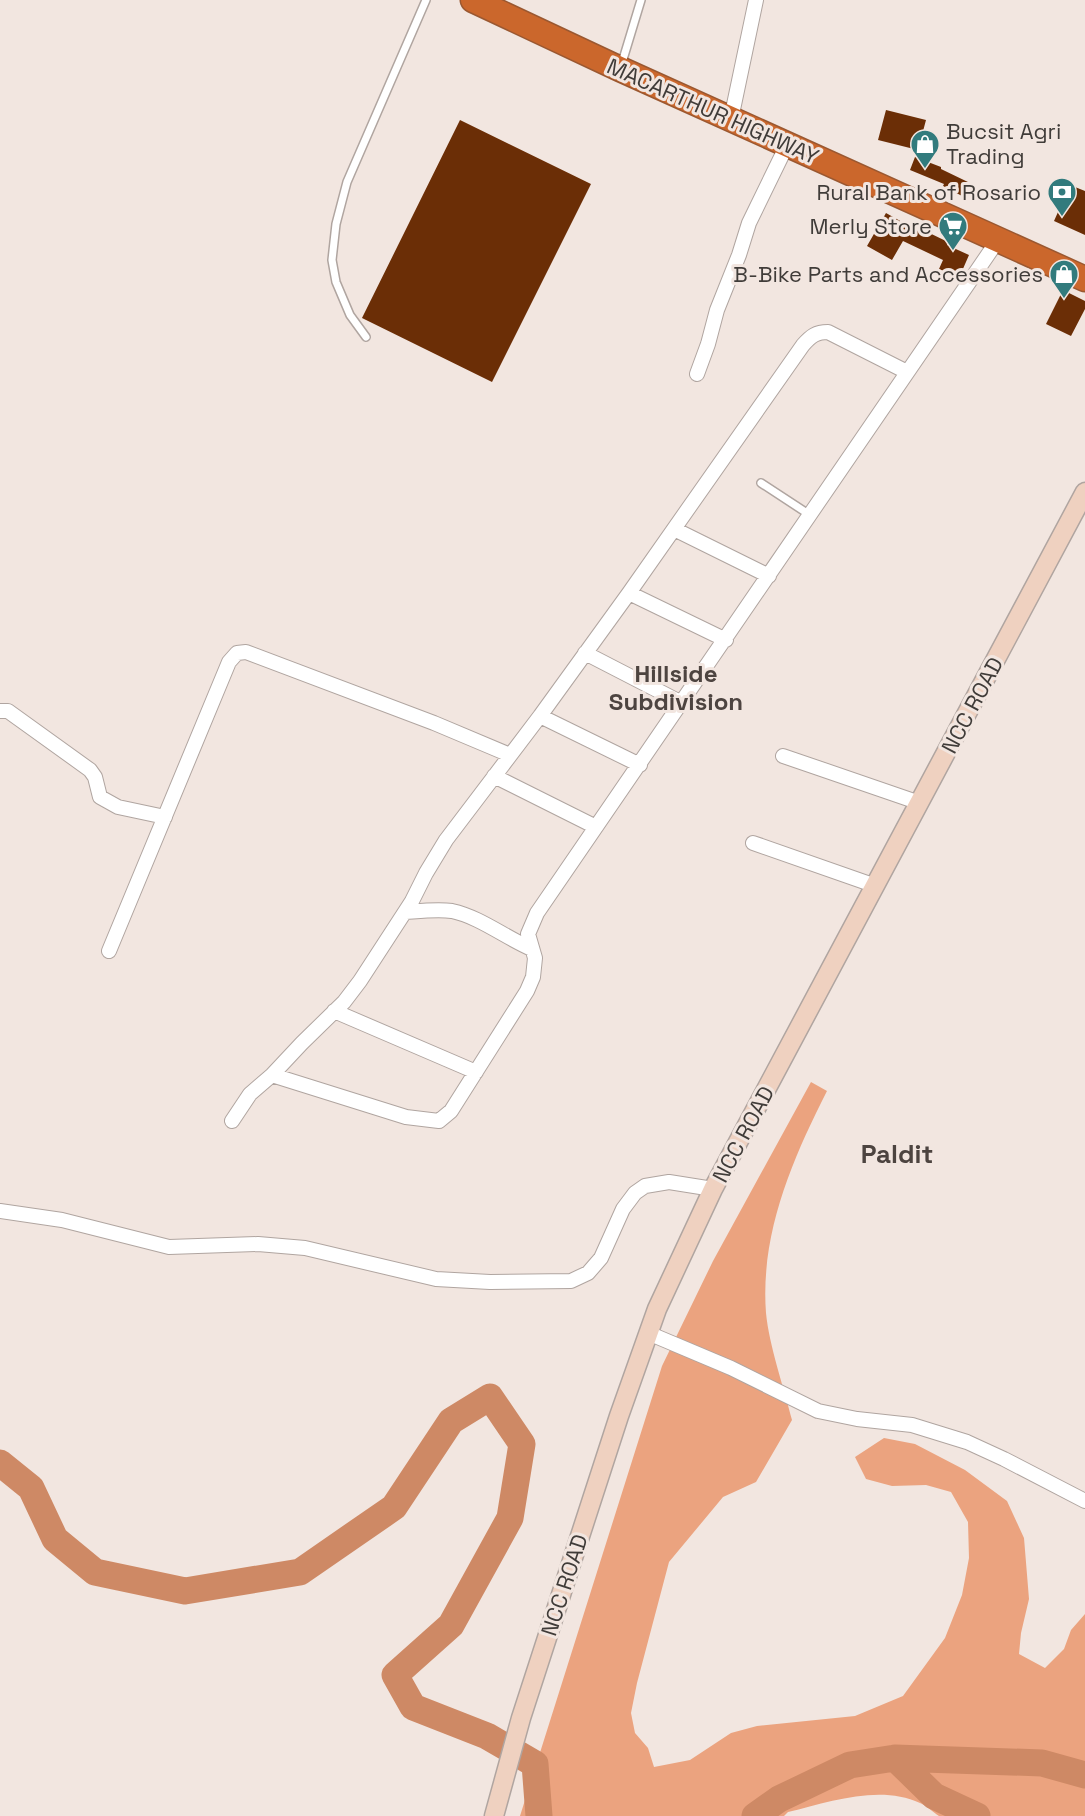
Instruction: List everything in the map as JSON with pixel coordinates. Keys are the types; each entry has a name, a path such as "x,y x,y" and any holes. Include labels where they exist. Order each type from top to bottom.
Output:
{"highway":[{"name":"MACARTHUR HIGHWAY","path":"473,0 620,69 1085,279"}],"street":[{"path":"731,119 756,0"},
{"path":"697,374 717,310 749,223 787,145"},
{"path":"272,1075 406,1117 439,1121 451,1111 527,991 533,976 535,958 528,934 530,925 562,873 640,765 998,240"},
{"path":"232,1120 250,1094 272,1075 360,981 406,912 446,840 629,593 803,345 819,332 835,334 907,372"},
{"name":"NCC ROAD","path":"495,1812 521,1718 648,1333 713,1189 1085,492"},
{"path":"674,529 769,576"},
{"path":"629,593 726,640"},
{"path":"109,951 229,662 237,653 246,652 434,723 510,755"},
{"path":"585,653 682,703"},
{"path":"0,711 8,711 90,770 95,777 100,797 118,807 165,817"},
{"path":"540,716 640,765"},
{"path":"783,756 920,803"},
{"path":"494,776 596,827"},
{"path":"753,843 876,886"},
{"path":"406,912 451,911 476,919 511,940 532,949"},
{"path":"334,1011 476,1072"},
{"path":"0,1211 62,1220 169,1247 258,1244 305,1248 436,1279 490,1282 571,1281 588,1273 601,1258 623,1209 634,1193 645,1186 669,1182 713,1189"},
{"path":"648,1333 731,1368 818,1411 912,1425 967,1442 1085,1501"}],"lane":[{"path":"366,337 350,315 336,282 332,261 336,224 347,182 426,0"},
{"path":"620,69 641,0"},
{"path":"761,483 810,515"}],"shaded area":[{"path":"811,1082 827,1091 802,1144 781,1198 773,1226 765,1284 770,1339 792,1420 756,1482 723,1497 669,1562 631,1713 635,1733 648,1748 654,1767 690,1760 731,1733 757,1726 855,1716 903,1696 945,1638 962,1595 969,1558 968,1522 951,1492 926,1485 892,1486 866,1479 855,1457 884,1438 915,1444 965,1470 1007,1501 1024,1538 1029,1599 1019,1654 1045,1668 1064,1649 1071,1630 1085,1614 1085,1816 939,1816 923,1804 905,1798 871,1795 820,1804 788,1812 784,1816 520,1816 662,1366 713,1261"}],"building":[{"path":"886,110 926,120 918,150 878,140"},
{"path":"460,120 591,184 492,382 362,318"},
{"path":"915,157 941,167 970,183 964,197 943,186 944,184 910,170"},
{"path":"1070,185 1085,191 1085,235 1054,221"},
{"path":"886,213 918,231 919,228 948,242 947,245 969,255 959,278 939,269 943,260 903,241 892,260 867,246"},
{"path":"1063,290 1085,301 1085,309 1071,336 1046,324"}],"waterway":[{"path":"0,1463 31,1488 55,1539 95,1572 185,1591 300,1572 394,1507 451,1421 490,1397 522,1444 510,1518 451,1625 395,1675 413,1707 487,1736 535,1764 539,1816"},
{"path":"895,1758 934,1796 977,1816"},
{"path":"755,1816 779,1799 850,1765 895,1758 1042,1763 1085,1775"}],"place":[{"name":"Bucsit Agri Trading","path":"925,170"},
{"name":"Rural Bank of Rosario","path":"1062,218"},
{"name":"Merly Store","path":"953,252"},
{"name":"B-Bike Parts and Accessories","path":"1064,300"}],"district":[{"name":"Hillside Subdivision","path":"676,687"},
{"name":"Paldit","path":"897,1154"}]}
